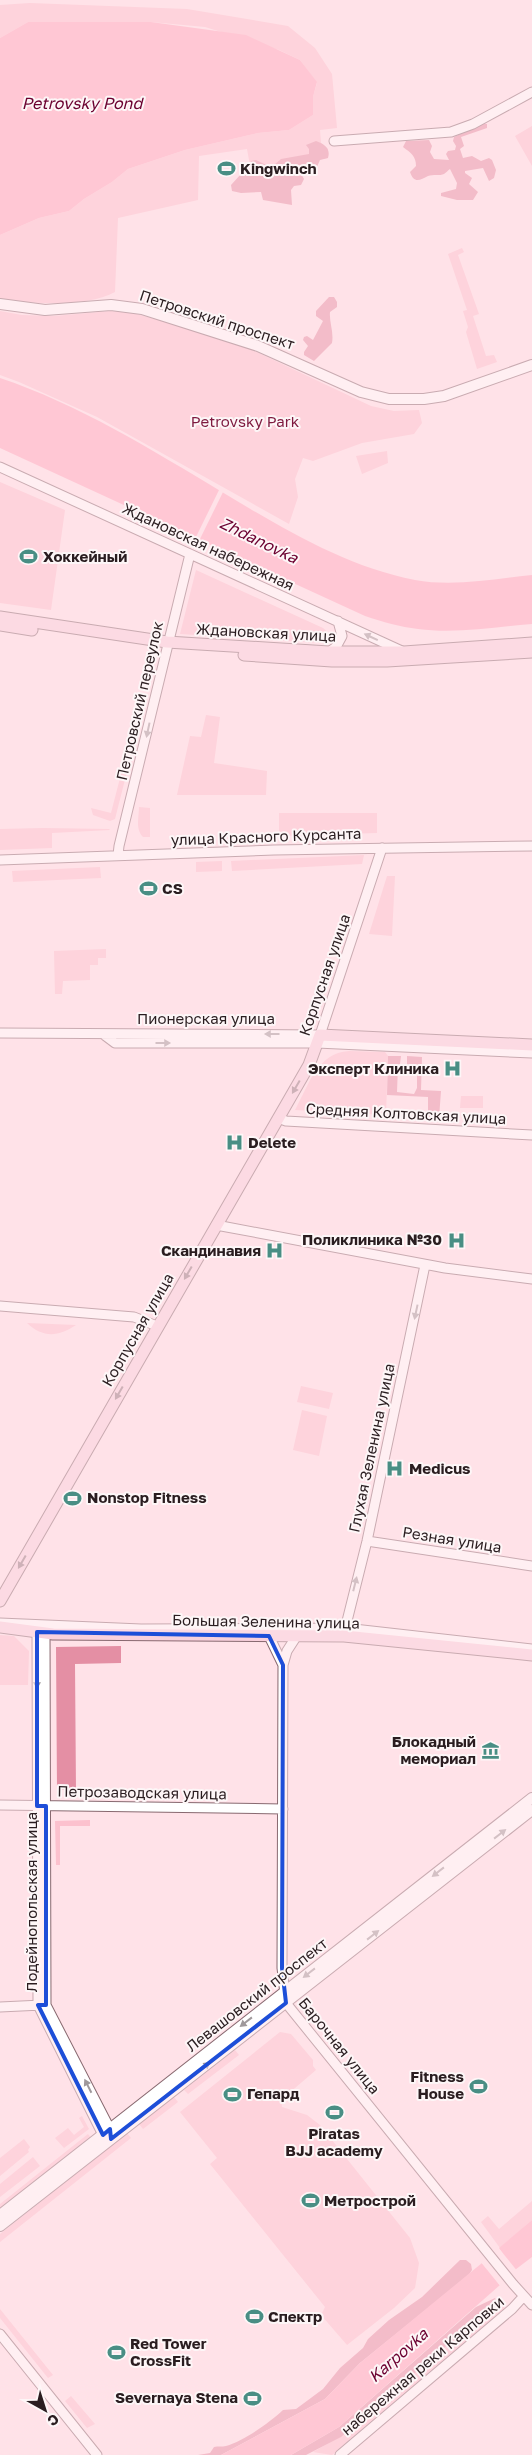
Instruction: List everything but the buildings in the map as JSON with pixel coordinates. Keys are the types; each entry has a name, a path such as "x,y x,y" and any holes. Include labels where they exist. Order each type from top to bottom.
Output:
{"main road":[{"name":"Ждановская улица","path":"0,617 167,645 329,652 404,652 532,643"},
{"name":"Ждановская улица","path":"0,625 167,645 332,661 378,661 532,652"},
{"name":"Пионерская улица","path":"319,1039 532,1045"},
{"name":"Корпусная улица","path":"0,1600 309,1065 319,1039"},
{"name":"Большая Зеленина улица","path":"0,1627 41,1633 296,1637 345,1632 532,1655"}],"street":[{"path":"334,141 451,132 473,124 532,92"},
{"name":"Петровский проспект","path":"0,304 45,310 111,305 142,309 258,346 361,392 389,399 424,399 444,396 532,365"},
{"name":"Ждановская набережная","path":"0,467 404,652"},
{"name":"Петровский переулок","path":"118,855 190,554"},
{"path":"329,652 336,647 342,636 338,621"},
{"name":"улица Красного Курсанта","path":"0,860 382,848 532,846"},
{"name":"Корпусная улица","path":"319,1039 382,848"},
{"name":"Пионерская улица","path":"0,1033 319,1039 532,1053"},
{"name":"Пионерская улица","path":"102,1034 116,1043 319,1039"},
{"name":"Средняя Колтовская улица","path":"278,1118 286,1121 532,1135"},
{"path":"216,1226 425,1265 532,1279"},
{"name":"Глухая Зеленина улица","path":"345,1632 367,1540 425,1265"},
{"path":"0,1306 134,1317 157,1326"},
{"name":"Резная улица","path":"367,1540 532,1566"},
{"name":"Большая Зеленина улица","path":"0,1623 133,1629 345,1632 532,1649"},
{"name":"Лодейнопольская улица","path":"41,1633 42,2005 108,2134"},
{"name":"Барочная улица","path":"269,1636 283,1665"},
{"name":"Барочная улица","path":"296,1637 287,1651 283,1665 282,1968 285,1997 523,2297"},
{"name":"Левашовский проспект","path":"285,1997 532,1798"},
{"name":"Петрозаводская улица","path":"0,1806 283,1809"},
{"name":"Левашовский проспект","path":"0,2215 532,1810"},
{"path":"0,2007 42,2005"},
{"name":"Левашовский проспект","path":"0,2226 108,2134"},
{"path":"523,2297 532,2305"},
{"name":"набережная реки Карповки","path":"340,2455 512,2309 523,2297"},
{"path":"0,2334 97,2455"}],"highlighted area":[{"path":"37,1632 269,1636 283,1665 282,1968 286,2003 111,2139 110,2129 103,2135 38,2005 46,2005 46,1806 37,1806"}],"green space":[{"path":"30,3 187,9 288,26 315,48 332,74 337,128 320,130 321,143 328,149 328,158 251,171 247,149 199,156 198,200 118,218 115,292 90,300 59,303 0,299 0,235 39,218 69,211 128,169 185,150 258,133 289,130 313,115 313,97 317,83 300,60 279,50 205,27 151,22 28,22 0,38 0,5"},
{"path":"532,126 532,166 515,136"},
{"path":"462,248 464,252 458,255 479,314 473,316 486,356 494,355 497,362 477,369 466,332 468,327 463,311 467,310 448,254"},
{"name":"Petrovsky Park","path":"0,311 22,315 54,316 111,311 133,313 242,345 371,406 394,411 419,410 422,423 414,434 362,443 313,461 303,458 295,479 298,497 289,524 97,417 0,375"},
{"path":"387,451 388,463 362,474 356,456"},
{"name":"Хоккейный","path":"0,482 65,510 51,610 0,603"},
{"path":"196,570 323,628 331,635 324,643 180,634"},
{"path":"206,715 220,717 214,763 267,771 266,795 177,795 190,736 201,737"},
{"path":"127,751 132,752 115,819 110,821 93,815 91,808 111,813"},
{"path":"139,807 150,808 150,837 143,837 139,830"},
{"path":"279,813 377,813 377,833 279,836"},
{"path":"0,829 110,830 52,833 52,848 0,850"},
{"path":"364,855 362,864 232,871 231,861"},
{"path":"222,861 222,871 196,872 196,862"},
{"path":"100,867 101,878 13,882 12,871"},
{"path":"387,876 395,876 392,936 369,934"},
{"path":"106,949 106,958 98,958 98,965 90,965 90,980 63,981 62,994 55,994 54,951"},
{"path":"349,1051 385,1052 388,1056 386,1115 295,1110 315,1072 322,1064 338,1053"},
{"path":"461,1096 483,1096 483,1108 460,1108"},
{"path":"27,1323 76,1325 63,1332 51,1334 39,1331"},
{"path":"301,1386 333,1393 329,1409 297,1402"},
{"path":"302,1410 327,1416 319,1456 293,1450"},
{"path":"0,1635 14,1636 29,1651 28,1685 0,1685"},
{"path":"90,1820 90,1826 60,1826 60,1865 56,1865 55,1821"},
{"name":"Метрострой","path":"280,2032 291,2034 313,2060 313,2066 316,2070 281,2100 282,2107 307,2115 320,2125 410,2238 419,2263 415,2288 394,2308 347,2345 321,2315 325,2307 210,2164 217,2158 180,2112"},
{"path":"235,2050 239,2055 188,2094 184,2090"},
{"path":"174,2097 178,2102 143,2129 139,2124"},
{"path":"82,2116 89,2129 64,2148 55,2138 68,2128 74,2135 84,2127 79,2118"},
{"path":"127,2133 131,2138 0,2242 0,2234"},
{"path":"88,2134 91,2138 0,2209 0,2204"},
{"path":"24,2139 30,2147 29,2152 0,2176 0,2158"},
{"path":"33,2157 40,2166 0,2197 0,2184"},
{"path":"532,2201 532,2220 500,2248 481,2222 488,2216 499,2229"},
{"path":"497,2301 505,2308 344,2446 332,2455 313,2452 347,2433"},
{"path":"0,2309 53,2375 48,2378 0,2318"},
{"path":"71,2396 95,2424 87,2428 65,2401"}],"shaded area":[{"path":"483,123 487,124 487,128 461,137 464,146 460,149 463,158 472,156 481,161 489,158 492,160 496,170 494,178 489,181 483,168 465,171 472,178 469,184 478,192 473,200 457,200 441,196 441,193 456,189 457,183 450,169 442,175 430,175 418,180 413,178 410,172 416,166 416,163 413,155 403,147 406,141 429,140 432,146 430,152 434,159 449,160 446,154 448,151 455,150 454,137"},
{"path":"316,141 326,147 329,152 328,158 320,160 316,169 305,164 301,166 300,172 304,179 301,185 294,186 291,190 292,205 263,200 261,192 241,193 232,191 231,185 241,174 249,172 251,161 256,160 264,164 274,165 281,159 309,154 309,149 306,145"},
{"path":"329,297 334,297 337,302 337,307 330,312 332,343 314,361 304,355 308,346 303,340 307,336 313,340 323,321 316,316 316,311"},
{"path":"388,1056 401,1056 400,1064 398,1065 397,1092 414,1094 417,1088 417,1067 407,1065 407,1056 422,1057 421,1090 441,1091 439,1118 428,1117 428,1097 387,1095"},
{"path":"121,1646 121,1663 75,1664 76,1790 57,1790 56,1647"},
{"path":"460,2260 466,2260 471,2264 472,2270 468,2276 360,2363 325,2399 221,2455 198,2455 210,2453 214,2447 226,2446 241,2440 264,2426 283,2410 296,2409 323,2389 340,2368 363,2348 368,2339 389,2320 422,2297"},
{"path":"495,2298 497,2302 341,2437 306,2455 291,2455 339,2427 476,2307"}],"water":[{"name":"Petrovsky Pond","path":"28,22 151,22 246,35 300,60 317,82 313,97 313,115 289,130 258,133 185,150 128,169 69,211 39,218 0,235 0,38"},
{"name":"Zhdanovka","path":"0,378 86,414 142,444 291,532 315,545 364,566 415,580 444,583 473,582 532,575 532,624 446,631 398,626 365,616 0,448"},
{"name":"Karpovka","path":"532,2220 532,2257 498,2283 500,2285 339,2427 291,2455 221,2455 325,2399 360,2363 482,2263 486,2268 503,2254 499,2248"}],"pier":[{"path":"220,488 224,490 199,541 195,539"},
{"path":"497,2246 518,2272 515,2272 501,2283 501,2287 480,2261 486,2265 500,2253"}],"place":[{"name":"Kingwinch","path":"226,169"},
{"name":"Хоккейный","path":"29,557"},
{"name":"CS","path":"148,889"},
{"name":"Эксперт Клиника","path":"453,1069"},
{"name":"Delete","path":"234,1143"},
{"name":"Поликлиника №30","path":"456,1240"},
{"name":"Скандинавия","path":"275,1251"},
{"name":"Medicus","path":"395,1469"},
{"name":"Nonstop Fitness","path":"73,1498"},
{"name":"Блокадный мемориал","path":"490,1751"},
{"name":"Fitness House","path":"478,2086"},
{"name":"Гепард","path":"233,2094"},
{"name":"Piratas BJJ academy","path":"334,2113"},
{"name":"Метрострой","path":"310,2201"},
{"name":"Спектр","path":"254,2317"},
{"name":"Red Tower CrossFit","path":"116,2353"},
{"name":"Severnaya Stena","path":"252,2398"}]}
